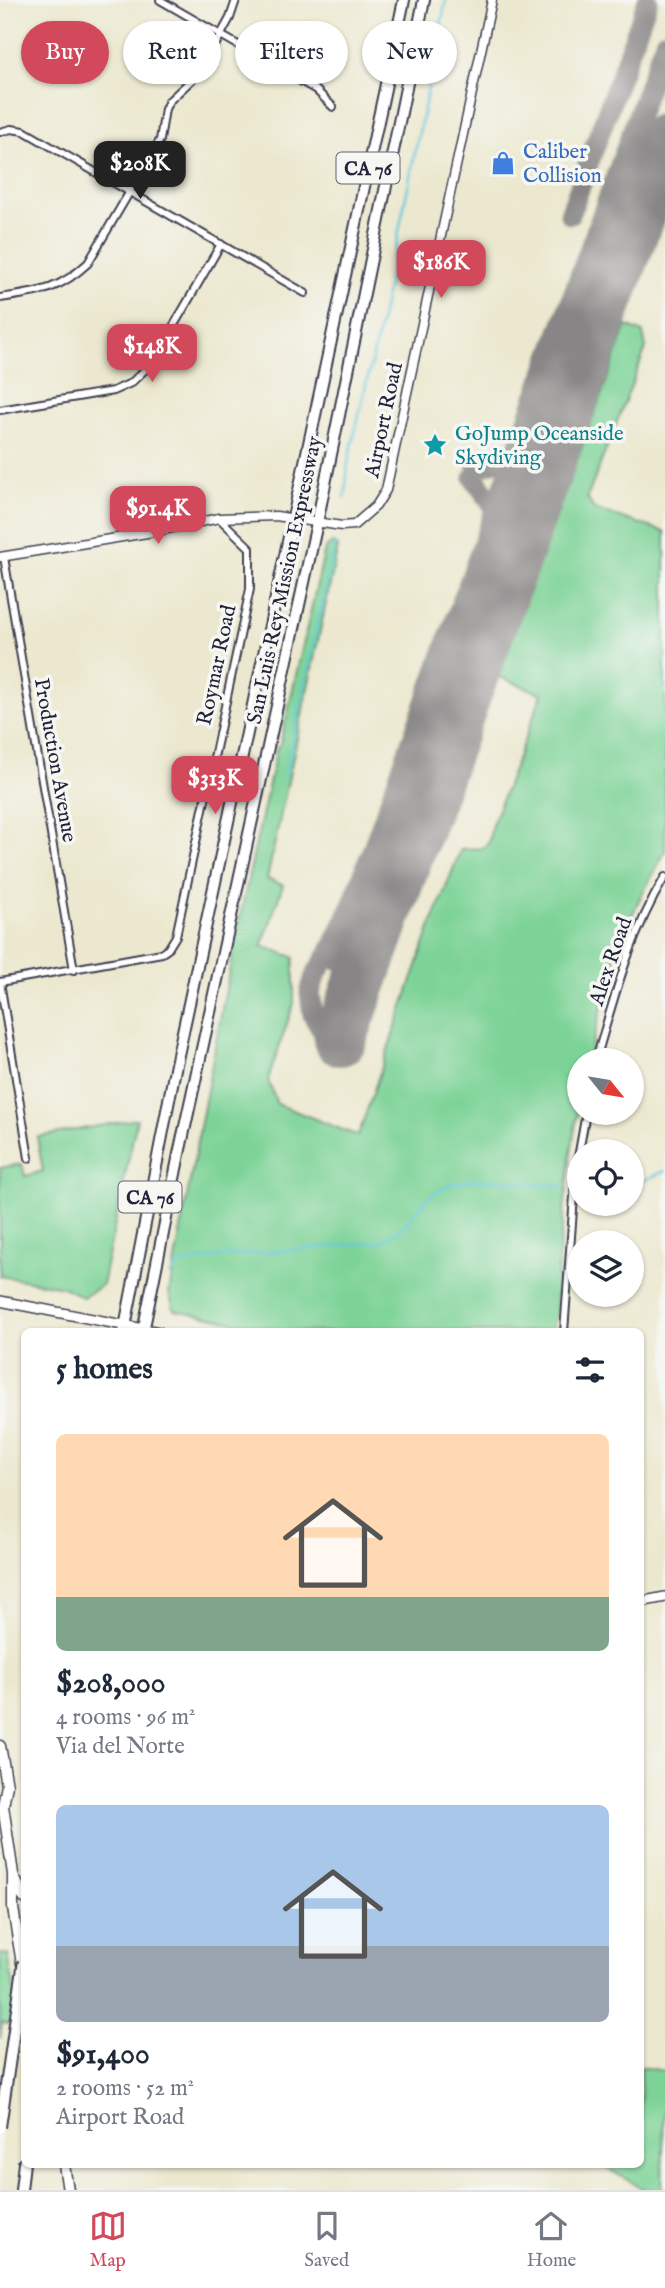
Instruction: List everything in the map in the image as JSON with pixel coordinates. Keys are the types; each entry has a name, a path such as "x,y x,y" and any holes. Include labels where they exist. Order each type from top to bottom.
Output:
{"highway":[{"name":"San Luis Rey Mission Expressway","path":"124,1328 175,1069 404,0"},
{"name":"San Luis Rey Mission Expressway","path":"144,1328 179,1154 317,523 424,0"},
{"path":"0,2128 21,1982"},
{"path":"21,2190 23,2168"}],"main road":[{"path":"0,1301 124,1328"},
{"path":"644,1601 665,1597"},
{"path":"0,1746 7,1785 1,1804 13,1874 13,1908 21,1960"},
{"path":"13,1874 21,1891"},
{"path":"64,2168 68,2190"}],"street":[{"path":"160,0 197,21"},
{"path":"236,0 221,35 316,90 333,107"},
{"name":"Airport Road","path":"2,557 153,532 219,518 257,515 342,526 354,525 376,506 386,490 492,0"},
{"path":"0,298 55,287 73,277 96,251 160,140 169,101 187,84"},
{"path":"0,132 11,129 24,131 305,293"},
{"path":"0,410 113,391 140,376 152,363 220,244"},
{"name":"Roymar Road","path":"0,982 162,953 176,936 250,589 250,548 219,518"},
{"name":"Production Avenue","path":"2,557 74,970"},
{"name":"Alex Road","path":"599,1048 618,984 649,903 665,877"},
{"path":"0,982 29,1158"},
{"path":"565,1328 576,1169 584,1125"}],"green space":[{"path":"627,326 643,333 646,348 587,498 594,509 665,532 665,852 618,946 591,1048 567,1048 567,1125 575,1125 573,1139 567,1139 567,1187 558,1262 556,1313 552,1328 263,1328 174,1310 169,1293 236,935 277,747 280,745 325,549 332,543 338,547 267,879 283,885 262,946 294,957 294,1003 268,1080 277,1104 358,1136 430,928 461,849 483,848 489,842 492,825 542,694 497,676"},
{"path":"137,1119 102,1285 83,1297 63,1287 0,1276 0,1168 22,1164 25,1176 43,1171 37,1137"},
{"path":"0,1954 8,1955 21,2026 2,2023 0,2039"},
{"path":"644,2068 665,2071 662,2190 645,2190 606,2168 644,2168"}],"waterway":[{"path":"345,498 348,462 378,334 446,0"},
{"path":"285,774 335,543"},
{"path":"644,1181 665,1171"},
{"path":"170,1275 181,1263 225,1256 379,1242 401,1228 427,1199 441,1189 457,1183 492,1180 563,1187"}],"taxiway":[{"path":"570,214 648,0"},
{"path":"340,1039 320,1027 313,1015 310,993 315,976 333,947 352,906 665,41"},
{"path":"636,122 638,130 654,141 658,158"},
{"path":"593,241 595,251 608,258 619,257 625,249"},
{"path":"530,413 535,425 547,430 559,426 564,417"},
{"path":"477,468 511,455 517,449"},
{"path":"474,478 495,511"},
{"path":"503,489 516,515 521,537"},
{"path":"393,794 401,788 417,791 422,799 422,810"},
{"path":"340,938 335,952 337,959 365,969"}],"runway":[{"path":"340,1039 665,140"}],"place":[{"name":"Caliber Collision","path":"503,163"},
{"name":"GoJump Oceanside Skydiving","path":"435,445"}]}
